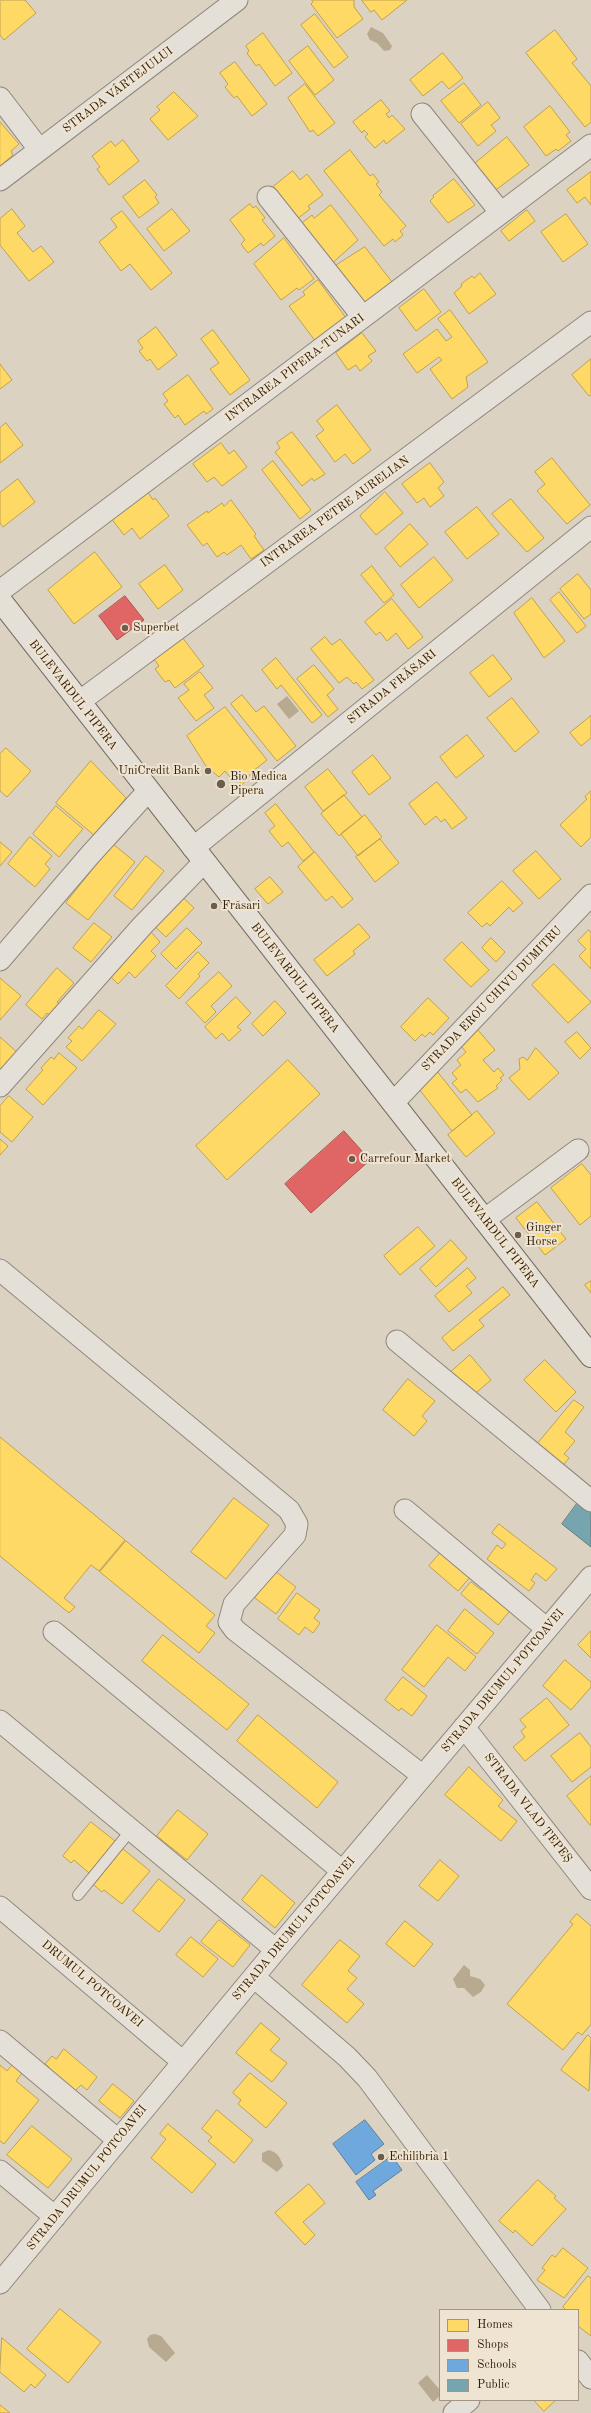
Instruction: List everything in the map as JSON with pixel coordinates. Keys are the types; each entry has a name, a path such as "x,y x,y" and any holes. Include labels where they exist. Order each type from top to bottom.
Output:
{"main road":[{"name":"BULEVARDUL PIPERA","path":"4,613 79,702 591,1356"}],"street":[{"name":"STRADA VÂRTEJULUI","path":"0,180 237,0"},
{"path":"0,98 39,149"},
{"path":"422,114 501,213"},
{"name":"INTRAREA PIPERA-TUNARI","path":"0,591 591,145"},
{"path":"268,197 363,317"},
{"name":"INTRAREA PETRE AURELIAN","path":"79,702 591,322"},
{"name":"STRADA FRĂSARI","path":"0,1086 143,925 199,855 591,527"},
{"path":"0,960 90,855 148,791"},
{"name":"STRADA EROU CHIVU DUMITRU","path":"393,1103 591,895"},
{"path":"484,1220 578,1150"},
{"path":"0,1270 289,1510 297,1524 295,1535 234,1604 229,1622 235,1630 423,1776"},
{"path":"397,1341 591,1501"},
{"path":"405,1510 547,1629"},
{"name":"STRADA DRUMUL POTCOAVEI","path":"0,2283 342,1871 591,1577"},
{"path":"54,1632 342,1871"},
{"path":"0,1721 276,1950"},
{"name":"STRADA VLAD ȚEPEȘ","path":"464,1727 591,1889"},
{"name":"DRUMUL POTCOAVEI","path":"0,1907 183,2062"},
{"path":"254,1977 347,2057 367,2078 539,2309"},
{"path":"0,2041 118,2140"},
{"path":"0,2171 55,2217"},
{"path":"454,2413 467,2401"}],"lane":[{"path":"78,1895 132,1830"}],"shaded area":[{"path":"371,27 383,33 392,46 390,50 384,51 377,43 370,40 367,34"},
{"path":"287,696 299,711 289,719 277,704"},
{"path":"464,1965 470,1970 470,1976 480,1979 485,1985 481,1992 473,1997 464,1988 457,1988 453,1979"},
{"path":"269,2150 277,2154 282,2163 283,2166 277,2172 262,2161 262,2153"},
{"path":"155,2334 161,2336 175,2353 166,2362 149,2347 147,2339 150,2335"},
{"path":"427,2375 439,2389 439,2397 433,2402 418,2383"}],"building: Homes":[{"path":"2,0 25,0 36,13 4,40 0,35 0,2"},
{"path":"312,0 354,0 354,7 363,19 337,38 311,4 313,2"},
{"path":"362,0 407,0 382,20 374,10 371,12"},
{"path":"315,14 348,57 334,68 301,25"},
{"path":"555,30 577,59 572,63 591,86 591,122 585,127 526,53"},
{"path":"263,33 292,73 275,86 259,64 256,66 247,53 249,51 246,46"},
{"path":"308,46 334,80 315,95 289,61"},
{"path":"443,53 463,78 449,89 442,81 423,96 410,80"},
{"path":"235,62 267,104 252,116 237,96 234,98 225,87 228,84 220,73"},
{"path":"464,83 481,105 459,123 441,101"},
{"path":"305,84 335,123 318,136 313,130 310,132 288,98"},
{"path":"174,92 198,116 168,140 150,119 160,110 157,107"},
{"path":"381,100 390,111 386,114 389,118 392,115 405,129 386,144 384,140 375,148 365,137 368,134 364,130 362,133 353,122"},
{"path":"488,102 500,118 491,125 496,131 478,146 461,124"},
{"path":"550,106 570,132 566,135 571,141 558,151 556,149 546,156 524,127"},
{"path":"0,122 19,144 11,151 13,155 0,166"},
{"path":"507,137 529,165 493,192 472,166"},
{"path":"123,140 139,161 109,185 97,169 100,167 92,156 111,141 115,146"},
{"path":"350,150 370,176 373,174 379,182 376,184 382,192 379,195 406,226 400,231 403,235 395,242 393,239 384,246 324,171"},
{"path":"293,171 300,180 307,174 323,195 308,206 310,209 297,219 273,191 275,189 273,187"},
{"path":"591,172 591,205 585,197 577,203 567,190"},
{"path":"454,179 475,205 448,223 430,201 434,197 433,196"},
{"path":"145,180 157,195 155,197 159,203 139,218 123,197"},
{"path":"250,204 253,208 256,206 265,218 262,220 275,236 263,246 261,243 248,253 241,244 245,240 230,220"},
{"path":"331,205 358,240 329,266 298,226 312,215 314,218"},
{"path":"12,209 25,226 17,233 33,252 41,246 54,262 29,281 0,245 0,219"},
{"path":"172,209 190,231 164,251 147,229"},
{"path":"527,210 535,221 509,241 501,231"},
{"path":"122,211 172,273 151,290 130,264 121,271 99,242 117,227 111,219"},
{"path":"566,214 588,244 563,262 541,232"},
{"path":"284,238 314,279 299,290 297,288 281,300 254,264"},
{"path":"365,247 392,282 363,308 332,268"},
{"path":"480,273 496,294 469,314 454,293 462,286 461,284 472,276 474,278"},
{"path":"318,280 349,322 316,342 289,306 305,295 303,292"},
{"path":"424,289 441,312 416,331 399,308"},
{"path":"450,310 488,362 466,377 468,387 452,399 430,369 442,360 439,357 417,373 403,354 437,329 446,341 452,337 438,319"},
{"path":"156,327 177,355 158,370 150,359 147,361 139,351 143,348 138,341"},
{"path":"213,330 250,380 230,395 210,369 219,363 201,339"},
{"path":"362,333 376,351 368,356 372,361 360,371 356,365 348,370 336,353"},
{"path":"591,359 591,395 589,396 572,375"},
{"path":"0,364 12,380 0,389"},
{"path":"188,375 213,409 206,414 204,411 185,425 178,415 175,418 164,404 168,401 163,394"},
{"path":"337,405 371,450 353,464 345,454 335,462 316,436 324,430 317,421"},
{"path":"6,423 23,445 0,463 0,428"},
{"path":"292,432 325,474 314,481 312,478 302,486 275,452 280,448 277,443"},
{"path":"221,443 229,454 234,450 247,467 222,486 214,477 207,482 193,464"},
{"path":"552,458 590,505 567,524 537,491 545,484 535,472"},
{"path":"273,461 311,510 300,519 262,470"},
{"path":"430,463 444,482 438,488 444,496 430,507 424,498 417,503 402,484"},
{"path":"18,479 35,502 3,527 0,523 0,493"},
{"path":"147,491 153,500 155,498 169,516 140,539 132,528 124,535 111,518"},
{"path":"385,492 403,513 376,535 360,516"},
{"path":"511,499 544,538 527,552 492,514"},
{"path":"231,500 256,534 254,536 264,550 251,559 241,545 227,555 224,552 217,557 207,543 203,546 187,525 207,511 208,513 222,503 224,506"},
{"path":"477,507 499,534 467,559 445,532"},
{"path":"410,524 428,544 400,567 385,548"},
{"path":"95,552 122,587 74,624 48,590"},
{"path":"434,557 453,580 419,608 401,585"},
{"path":"165,565 183,590 158,609 139,584"},
{"path":"372,566 394,595 384,603 361,575"},
{"path":"578,574 591,590 591,614 584,619 560,589"},
{"path":"559,592 586,626 577,633 550,600"},
{"path":"532,598 565,641 544,658 514,613"},
{"path":"392,599 423,637 408,649 396,633 387,641 380,632 376,635 365,622"},
{"path":"182,637 204,666 175,688 169,680 165,682 155,669 159,666 154,659"},
{"path":"325,637 332,645 340,639 374,680 362,689 356,682 354,684 347,677 339,683 311,649"},
{"path":"493,655 512,679 489,697 470,673"},
{"path":"276,658 322,715 312,723 281,685 277,689 262,670"},
{"path":"314,665 334,689 327,695 338,709 328,717 297,679"},
{"path":"200,672 213,688 204,695 214,708 196,721 178,698 189,690 184,684"},
{"path":"242,695 256,712 264,706 296,746 277,761 231,704"},
{"path":"512,698 539,732 515,752 487,718"},
{"path":"225,707 267,760 253,771 242,785 234,774 230,777 225,771 219,777 206,766 187,736"},
{"path":"591,716 591,738 581,746 570,733"},
{"path":"467,735 484,756 456,778 440,757"},
{"path":"6,748 31,771 7,797 0,791 0,754"},
{"path":"373,755 391,778 369,795 352,772"},
{"path":"91,761 126,798 95,836 56,803"},
{"path":"328,769 347,793 323,811 305,787"},
{"path":"437,782 467,818 452,829 445,819 441,822 436,816 425,825 409,804"},
{"path":"591,791 591,837 581,847 560,825 587,799 585,797"},
{"path":"344,795 362,817 339,836 321,814"},
{"path":"276,804 314,852 303,861 288,842 282,847 269,831 275,826 265,813"},
{"path":"56,806 83,829 59,857 33,834"},
{"path":"365,815 382,837 358,856 341,834"},
{"path":"30,837 52,856 45,864 50,869 35,887 8,864"},
{"path":"380,839 399,863 375,882 356,857"},
{"path":"0,842 12,852 0,866"},
{"path":"113,844 135,862 88,920 66,903"},
{"path":"536,851 561,879 539,899 513,871"},
{"path":"315,852 353,899 342,908 332,896 326,901 298,867"},
{"path":"146,856 164,871 132,910 114,896"},
{"path":"270,877 283,892 268,904 255,889"},
{"path":"502,881 523,903 513,912 509,907 490,926 487,923 482,927 468,913"},
{"path":"178,893 194,908 166,937 150,922"},
{"path":"94,923 112,937 91,962 73,948"},
{"path":"359,924 370,937 353,951 355,954 327,976 314,960"},
{"path":"187,928 202,943 176,969 161,954"},
{"path":"149,930 160,942 151,951 156,956 135,978 129,972 118,984 107,973"},
{"path":"589,930 591,933 591,969 579,956 586,949 578,941"},
{"path":"491,938 505,952 496,962 482,948"},
{"path":"462,942 489,970 471,987 444,960"},
{"path":"198,952 209,963 198,974 200,976 179,999 166,986"},
{"path":"554,964 591,1002 568,1023 532,985"},
{"path":"57,968 74,983 57,1002 62,1006 52,1017 47,1013 42,1019 26,1005"},
{"path":"219,972 232,986 211,1006 216,1012 205,1023 186,1003"},
{"path":"0,978 21,996 0,1020"},
{"path":"236,997 251,1013 237,1027 241,1030 229,1041 222,1033 216,1039 205,1027"},
{"path":"428,998 449,1018 433,1035 430,1032 425,1037 422,1034 415,1041 401,1027"},
{"path":"275,1001 286,1013 263,1036 252,1024"},
{"path":"99,1010 116,1024 82,1061 66,1047 72,1041 68,1038 79,1026 82,1029"},
{"path":"477,1029 495,1050 483,1060 494,1072 498,1068 504,1075 500,1078 502,1080 496,1086 498,1088 478,1102 466,1089 461,1093 452,1083 457,1079 452,1073 461,1065 457,1060 466,1052 460,1045"},
{"path":"577,1032 591,1048 580,1059 565,1042"},
{"path":"0,1037 19,1054 0,1076"},
{"path":"536,1048 559,1073 529,1100 509,1078 520,1069 519,1059 523,1057 527,1060"},
{"path":"59,1053 77,1068 43,1105 26,1089 43,1070 41,1068 51,1057 54,1059"},
{"path":"288,1060 320,1094 227,1180 196,1146"},
{"path":"436,1070 472,1115 452,1131 419,1089"},
{"path":"9,1096 33,1117 12,1142 0,1132 0,1106"},
{"path":"477,1111 495,1133 466,1157 448,1135"},
{"path":"0,1139 8,1146 0,1155"},
{"path":"582,1164 591,1175 591,1216 580,1225 551,1188"},
{"path":"537,1202 566,1239 545,1255 516,1218"},
{"path":"418,1227 435,1246 400,1275 384,1256"},
{"path":"451,1240 467,1258 436,1287 420,1269"},
{"path":"468,1268 476,1278 466,1286 472,1293 449,1312 435,1296"},
{"path":"591,1281 591,1293 585,1285"},
{"path":"503,1287 510,1295 479,1320 484,1326 453,1351 442,1338"},
{"path":"470,1355 491,1380 471,1397 451,1372"},
{"path":"545,1360 576,1392 556,1412 524,1380"},
{"path":"408,1379 435,1401 422,1416 427,1421 414,1436 383,1410"},
{"path":"574,1400 584,1407 565,1432 575,1441 564,1454 569,1458 560,1469 534,1448"},
{"path":"0,1437 125,1540 99,1571 91,1565 64,1598 75,1607 69,1613 0,1556"},
{"path":"234,1498 269,1525 226,1579 191,1552"},
{"path":"499,1524 557,1569 546,1581 536,1573 531,1580 535,1583 529,1591 487,1559 497,1545 502,1549 506,1544 492,1533"},
{"path":"126,1541 215,1615 206,1626 215,1633 199,1653 100,1572"},
{"path":"443,1550 472,1575 458,1591 429,1566"},
{"path":"275,1571 296,1587 276,1614 255,1598"},
{"path":"471,1582 481,1590 486,1584 513,1607 498,1625 461,1594"},
{"path":"297,1593 320,1610 314,1618 320,1623 313,1633 305,1627 299,1635 278,1619"},
{"path":"465,1609 494,1633 477,1654 448,1631"},
{"path":"437,1625 476,1657 465,1671 448,1657 424,1687 402,1670"},
{"path":"591,1631 591,1658 578,1645"},
{"path":"163,1635 249,1704 227,1730 142,1661"},
{"path":"565,1660 591,1682 591,1687 571,1710 543,1686"},
{"path":"403,1677 427,1696 412,1716 401,1708 399,1711 385,1700"},
{"path":"547,1698 569,1725 525,1761 513,1747 525,1737 521,1731 526,1727 520,1720"},
{"path":"258,1715 338,1782 317,1808 237,1741"},
{"path":"580,1733 591,1747 591,1767 572,1782 551,1756"},
{"path":"469,1767 503,1800 498,1806 517,1821 501,1841 445,1795"},
{"path":"591,1776 591,1825 590,1825 567,1796"},
{"path":"178,1810 208,1834 187,1860 157,1836"},
{"path":"91,1822 115,1841 89,1873 74,1860 71,1863 63,1856"},
{"path":"123,1849 150,1871 122,1904 104,1890 102,1892 94,1885"},
{"path":"440,1860 459,1876 438,1901 419,1886"},
{"path":"262,1875 295,1903 275,1928 242,1900"},
{"path":"159,1879 185,1900 159,1932 133,1911"},
{"path":"577,1914 591,1926 591,2024 582,2035 578,2032 563,2050 507,2004 573,1924 570,1922"},
{"path":"219,1920 250,1945 233,1967 201,1942"},
{"path":"405,1921 433,1944 414,1967 386,1944"},
{"path":"191,1937 218,1959 203,1977 176,1955"},
{"path":"340,1940 360,1956 348,1971 357,1978 347,1989 364,2004 347,2023 302,1985"},
{"path":"261,2023 280,2039 270,2050 287,2063 272,2082 236,2053"},
{"path":"588,2035 591,2038 589,2091 561,2070"},
{"path":"64,2049 97,2077 87,2090 81,2085 74,2092 45,2072 49,2067 45,2064 52,2056 56,2059"},
{"path":"0,2065 7,2071 12,2065 22,2073 16,2081 39,2100 4,2144 0,2141"},
{"path":"250,2073 287,2103 266,2128 238,2104 241,2100 233,2093"},
{"path":"113,2084 134,2101 120,2118 99,2101"},
{"path":"217,2110 253,2140 234,2163 208,2141 212,2137 202,2129"},
{"path":"168,2124 216,2164 192,2193 151,2158 166,2139 160,2134"},
{"path":"32,2126 72,2159 48,2188 7,2155"},
{"path":"538,2180 556,2196 554,2198 566,2209 532,2246 515,2230 513,2233 499,2221"},
{"path":"309,2184 325,2203 303,2222 315,2235 305,2245 275,2213"},
{"path":"563,2248 588,2268 564,2298 537,2280 545,2270 542,2268 552,2255 555,2257"},
{"path":"588,2276 591,2278 591,2336 579,2327 579,2309 565,2309 563,2307"},
{"path":"60,2309 101,2342 68,2383 27,2349"},
{"path":"2,2338 46,2375 35,2388 31,2384 24,2392 0,2372"},
{"path":"535,2401 555,2401 544,2411"},
{"path":"0,2405 10,2413 0,2413"}],"building: Shops":[{"path":"125,596 144,620 117,640 99,616"},
{"path":"344,1131 370,1160 311,1213 285,1184"}],"building: Schools":[{"path":"365,2120 384,2144 371,2154 375,2160 356,2175 333,2144"},
{"path":"392,2156 402,2170 373,2191 376,2195 369,2200 356,2182"}],"building: Public":[{"path":"579,1501 591,1510 591,1547 562,1524"}],"place":[{"name":"Superbet","path":"125,628"},
{"name":"UniCredit Bank","path":"208,771"},
{"name":"Bio Medica Pipera","path":"221,784"},
{"name":"Frăsari","path":"214,906"},
{"name":"Carrefour Market","path":"352,1159"},
{"name":"Ginger Horse","path":"518,1235"},
{"name":"Echilibria 1","path":"381,2157"}]}
